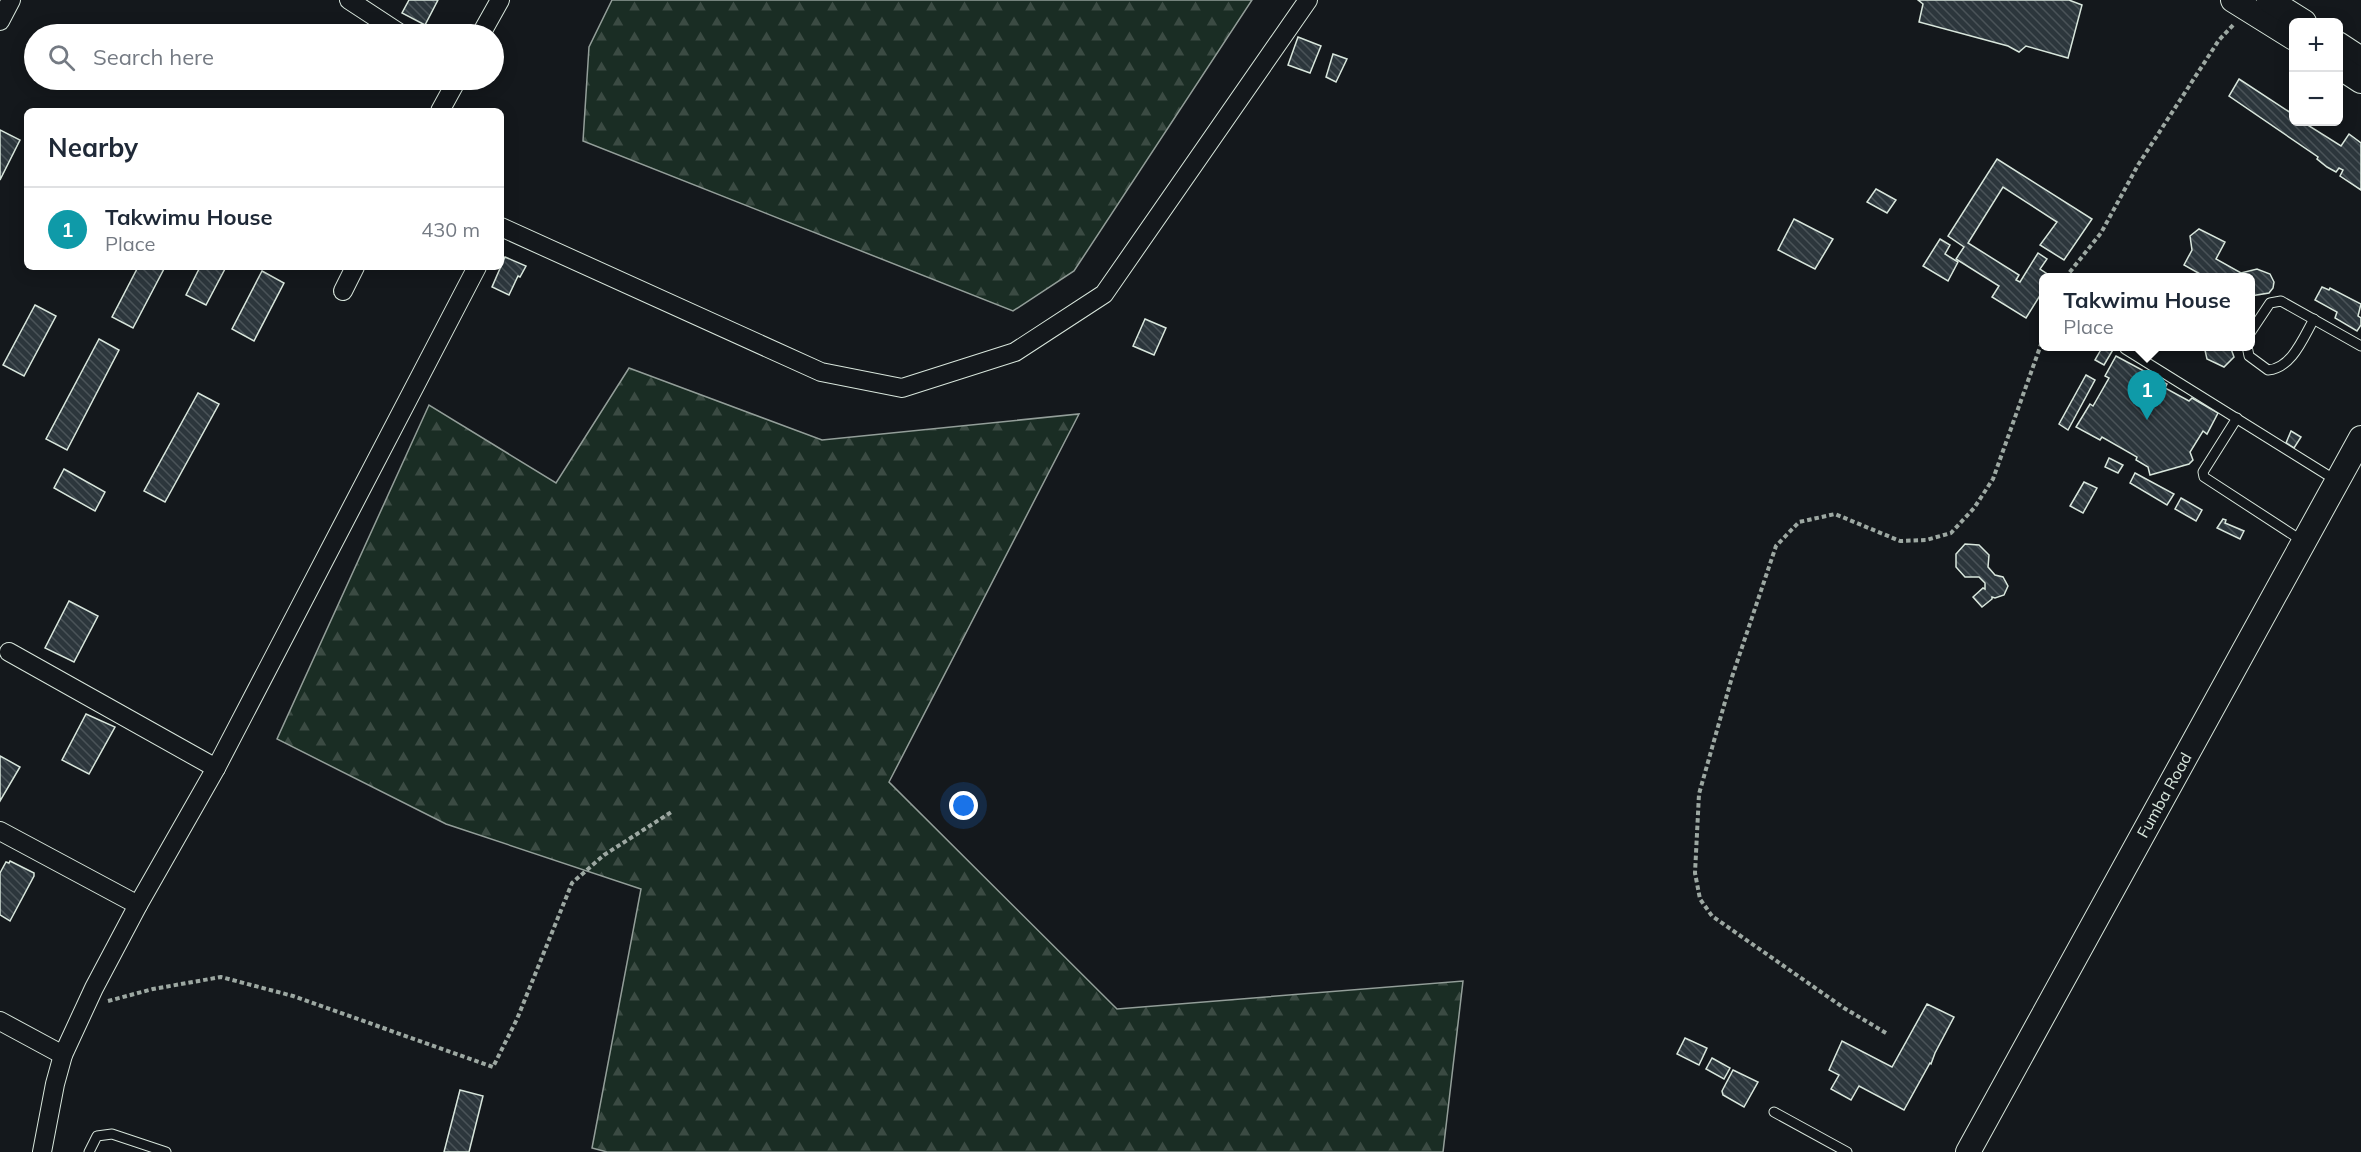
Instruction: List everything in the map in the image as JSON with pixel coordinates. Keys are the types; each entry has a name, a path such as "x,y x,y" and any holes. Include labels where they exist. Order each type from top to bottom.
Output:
{"street":[{"path":"0,21 11,0"},
{"path":"349,0 386,24"},
{"path":"487,24 500,0"},
{"path":"504,228 821,372 902,388 1015,352 1104,294 1308,0"},
{"path":"2250,3 2293,18"},
{"path":"2250,3 2289,34"},
{"path":"2343,47 2361,59"},
{"path":"2343,69 2361,81"},
{"path":"442,108 452,90"},
{"path":"343,291 354,270"},
{"path":"42,1152 63,1055 94,988 216,768 475,270"},
{"name":"Fumba Road","path":"1968,1152 2361,438"},
{"path":"9,652 216,768"},
{"path":"0,831 138,905"},
{"path":"0,1021 63,1055"}],"lane":[{"path":"2255,326 2270,303 2281,302 2361,346"},
{"path":"2248,351 2249,356 2268,370 2278,369 2293,354 2314,319"},
{"path":"2128,351 2337,481"},
{"path":"2237,418 2204,472 2204,477 2304,542"},
{"path":"1774,1112 1847,1152"},
{"path":"89,1152 97,1136 104,1134 112,1134 166,1152"}],"path":[{"path":"2069,273 2101,233 2138,165 2219,40 2250,3"},
{"path":"1886,1033 1844,1008 1712,916 1700,899 1695,873 1699,794 1732,677 1776,546 1799,522 1835,514 1900,541 1926,540 1950,533 1974,508 1993,479 2039,347"},
{"path":"87,1007 153,989 221,977 293,996 494,1067 517,1019 572,883 604,855 673,811"}],"green space":[{"path":"612,0 1252,0 1074,271 1013,311 583,141 589,47"},
{"path":"629,368 822,440 1079,414 889,782 1117,1009 1463,981 1443,1152 607,1152 592,1148 641,889 446,824 277,739 429,405 556,483"}],"building":[{"path":"409,0 438,0 426,24 402,13"},
{"path":"1918,0 2069,0 2082,5 2068,58 2026,46 2019,52 2008,46 1919,22 1923,4"},
{"path":"1298,37 1321,46 1310,73 1288,65"},
{"path":"1333,54 1347,59 1336,82 1326,77"},
{"path":"2239,79 2289,112 2289,126 2309,126 2341,146 2349,134 2361,143 2361,190 2340,176 2343,170 2339,168 2336,172 2327,167 2317,159 2318,157 2229,96"},
{"path":"0,130 20,140 0,180"},
{"path":"1997,159 2092,219 2064,260 2040,245 2057,222 2003,187 1968,243 2019,275 2016,280 2020,282 2038,253 2047,259 2040,269 2046,273 2039,273 2039,297 2026,318 1992,297 1999,286 1956,259 1964,247 1948,236"},
{"path":"1876,189 1896,200 1887,213 1867,202"},
{"path":"1794,219 1833,239 1815,269 1778,250"},
{"path":"2199,229 2225,242 2216,259 2241,273 2198,273 2184,265 2192,250 2190,236"},
{"path":"1940,239 1950,245 1945,254 1958,262 1948,281 1923,266"},
{"path":"505,257 526,266 520,277 518,276 509,295 492,287 499,270 504,270"},
{"path":"2257,269 2270,274 2274,282 2269,293 2255,295 2255,273 2241,273"},
{"path":"136,270 163,270 133,328 112,317"},
{"path":"198,270 224,270 206,305 186,295"},
{"path":"262,271 284,283 254,341 232,329"},
{"path":"2322,287 2329,290 2330,288 2361,304 2358,316 2361,318 2361,325 2357,331 2335,318 2337,312 2315,300"},
{"path":"35,305 56,316 24,376 3,365"},
{"path":"1145,319 1166,328 1154,355 1133,346"},
{"path":"99,339 119,350 67,450 46,439"},
{"path":"2100,351 2112,351 2104,365 2095,360"},
{"path":"2205,351 2232,351 2234,357 2224,367 2207,359"},
{"path":"2116,356 2144,371 2142,375 2148,379 2150,375 2167,384 2165,388 2189,401 2192,398 2218,413 2207,434 2203,431 2190,452 2193,460 2189,464 2150,475 2148,467 2136,460 2137,457 2102,437 2100,440 2076,427 2090,404 2093,406 2109,378 2105,376"},
{"path":"2086,375 2095,380 2068,430 2059,424"},
{"path":"198,393 219,404 165,502 144,491"},
{"path":"2291,431 2301,437 2294,448 2286,443"},
{"path":"2109,458 2123,465 2118,473 2105,467"},
{"path":"64,469 105,492 95,511 54,488"},
{"path":"2135,473 2174,494 2167,505 2130,483"},
{"path":"2084,482 2097,488 2083,513 2070,506"},
{"path":"2181,498 2202,510 2196,521 2175,509"},
{"path":"2223,519 2226,520 2225,523 2244,531 2240,539 2217,528"},
{"path":"1965,544 1979,545 1989,555 1988,567 1995,575 2003,577 2008,586 2004,595 1992,597 1982,607 1973,597 1983,588 1985,589 1985,583 1979,577 1965,577 1956,567 1956,554"},
{"path":"69,601 98,616 74,662 45,648"},
{"path":"86,714 115,727 89,774 62,760"},
{"path":"0,756 20,767 0,801"},
{"path":"10,861 34,873 34,876 10,921 0,915 0,873 6,862"},
{"path":"1927,1004 1954,1017 1931,1064 1904,1110 1859,1086 1851,1100 1831,1089 1839,1075 1829,1070 1842,1041 1892,1067"},
{"path":"1685,1038 1707,1048 1699,1065 1677,1054"},
{"path":"1712,1058 1730,1068 1724,1079 1706,1069"},
{"path":"1733,1070 1758,1082 1744,1107 1723,1095 1722,1091"},
{"path":"460,1090 483,1096 469,1152 444,1152"}],"place":[{"name":"Takwimu House","path":"2147,420"}]}
